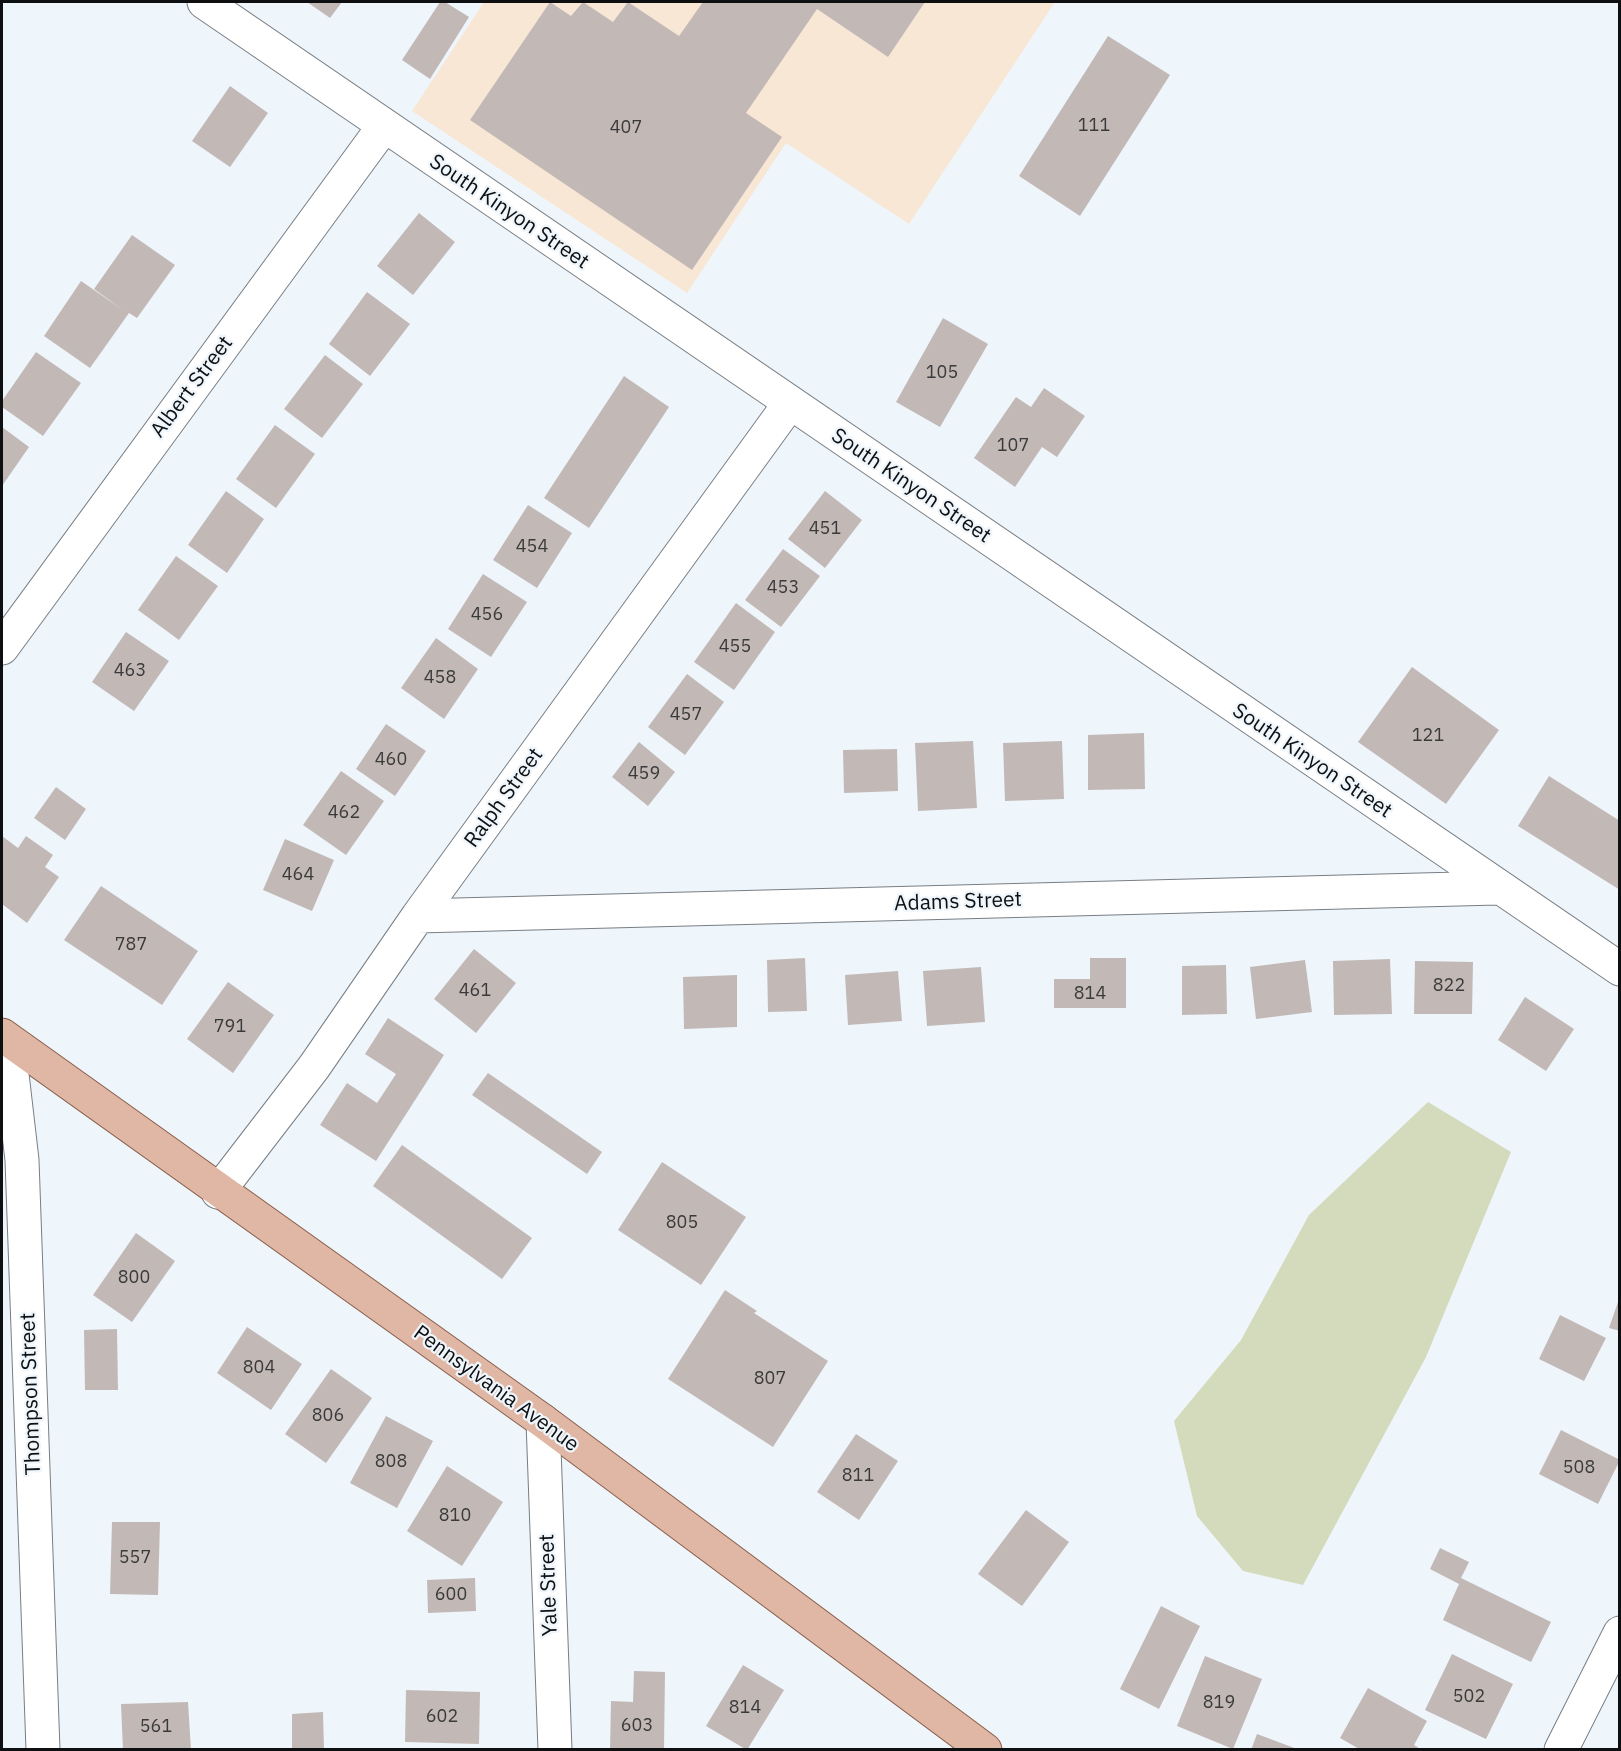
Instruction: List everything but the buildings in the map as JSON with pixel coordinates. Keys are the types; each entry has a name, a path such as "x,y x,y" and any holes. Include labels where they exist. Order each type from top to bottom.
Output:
{"main road":[{"name":"Pennsylvania Avenue","path":"5,1038 218,1192 543,1421 985,1749"}],"street":[{"name":"South Kinyon Street","path":"204,2 285,55 384,126 1497,888 1620,969"},
{"name":"Albert Street","path":"2,648 384,126"},
{"name":"Ralph Street","path":"218,1192 314,1067 418,916 790,403"},
{"name":"Adams Street","path":"418,916 1497,888"},
{"name":"Thompson Street","path":"5,1038 43,1749"},
{"name":"Yale Street","path":"543,1421 555,1749"},
{"path":"1561,1749 1620,1634"}],"shaded area":[{"path":"484,2 1055,2 909,224 786,143 687,293 412,111"}],"green space":[{"path":"1428,1102 1511,1152 1426,1357 1303,1585 1243,1571 1197,1516 1174,1421 1241,1340 1309,1215"}]}
